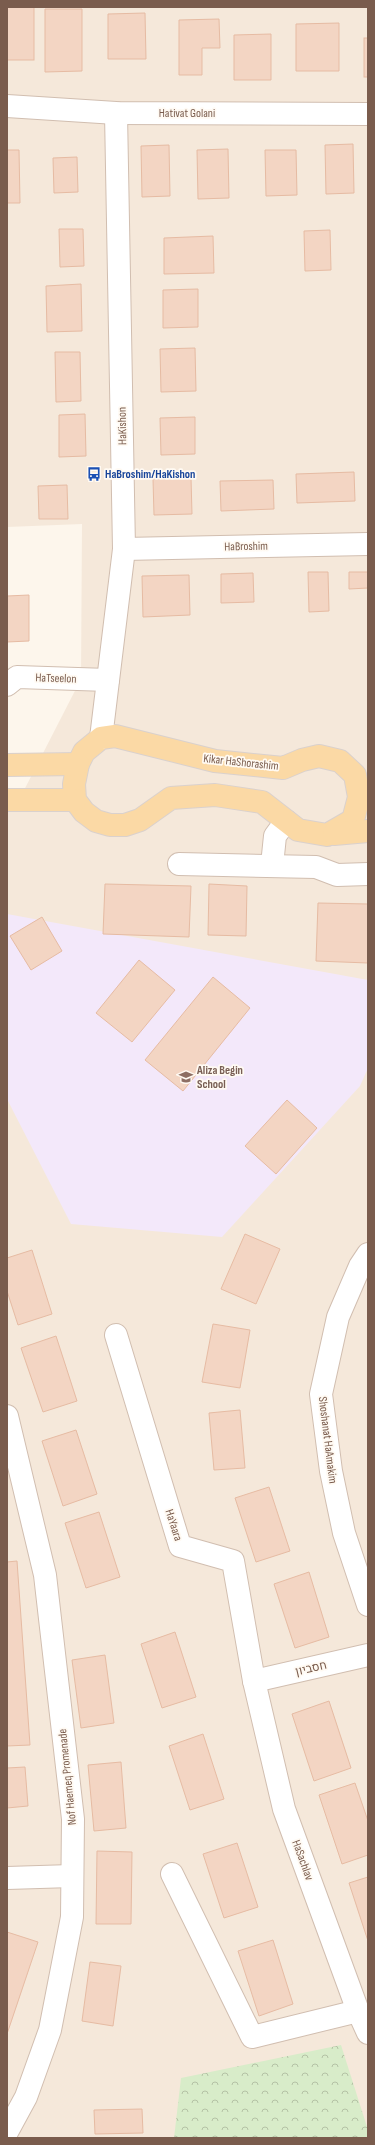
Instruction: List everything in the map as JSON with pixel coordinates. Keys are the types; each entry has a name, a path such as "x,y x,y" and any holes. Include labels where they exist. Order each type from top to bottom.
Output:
{"main road":[{"name":"Kikar HaShorashim","path":"101,738 115,736 130,738 173,752 215,761 283,768 302,760 319,756 340,761 355,775 359,797 353,820 327,835"},
{"path":"101,738 84,752 78,764 74,784 75,800 84,812 96,821 110,825 125,825 140,820 171,798 215,795 262,802 298,830 327,835 368,831"},
{"path":"340,761 368,768"},
{"path":"7,764 78,764"},
{"path":"7,800 75,800"}],"street":[{"name":"Hativat Golani","path":"7,106 116,113 368,114"},
{"name":"HaKishon","path":"101,738 124,549 116,113"},
{"name":"HaBroshim","path":"124,549 368,544"},
{"name":"HaTseelon","path":"7,685 17,677 108,680"},
{"path":"272,866 275,836 286,821"},
{"path":"179,864 316,867 337,875 368,874"},
{"name":"Shoshanat HaAmakim","path":"368,1254 360,1266 338,1317 321,1394 331,1471 344,1533 368,1605"},
{"name":"HaYaara","path":"116,1335 180,1546 233,1561 254,1681"},
{"name":"Nof Haemeq Promenade","path":"7,1416 45,1575 73,1819 72,1917 50,2030 26,2097 7,2132"},
{"name":"חסביון","path":"254,1681 368,1655"},
{"name":"HaSachlav","path":"254,1681 284,1809 358,2011 368,2033"},
{"path":"172,1874 252,2037 358,2011"},
{"path":"7,1878 72,1876"}],"shaded area":[{"path":"7,7 368,7 368,2138 7,2138 7,802 19,800 81,679 82,524 7,527"},
{"name":"Aliza Begin School","path":"7,914 368,980 368,1068 360,1086 222,1237 71,1224 7,1099"}],"green space":[{"path":"341,2045 368,2130 368,2138 174,2138 181,2078"}],"building":[{"path":"7,7 34,7 34,60 7,60"},
{"path":"45,9 82,9 82,71 45,72"},
{"path":"145,13 146,59 108,59 108,14"},
{"path":"219,19 220,48 202,48 202,75 179,75 179,20"},
{"path":"339,23 339,71 296,71 296,24"},
{"path":"271,34 271,80 234,80 234,35"},
{"path":"364,38 368,38 368,77 364,77"},
{"path":"353,144 354,193 326,194 325,145"},
{"path":"169,145 170,196 142,197 141,146"},
{"path":"228,149 229,198 198,199 197,150"},
{"path":"7,150 19,150 20,203 7,203"},
{"path":"265,150 296,150 297,195 266,196"},
{"path":"77,157 78,192 54,193 53,158"},
{"path":"59,229 83,229 84,266 60,267"},
{"path":"330,230 331,270 305,271 304,231"},
{"path":"213,236 214,273 164,274 164,238"},
{"path":"81,284 82,331 47,332 46,286"},
{"path":"198,289 198,327 163,328 163,290"},
{"path":"195,348 196,391 161,392 160,349"},
{"path":"55,352 80,352 81,401 56,402"},
{"path":"85,414 86,456 59,457 59,415"},
{"path":"195,417 195,454 161,455 160,418"},
{"path":"354,472 355,501 297,503 296,474"},
{"path":"191,478 192,514 154,515 153,479"},
{"path":"273,480 274,509 221,511 220,481"},
{"path":"67,485 68,519 39,519 38,486"},
{"path":"308,572 328,572 329,611 309,612"},
{"path":"349,572 368,572 368,588 349,589"},
{"path":"253,573 254,602 221,603 221,574"},
{"path":"189,575 190,615 143,617 142,576"},
{"path":"29,595 29,641 7,642 7,596"},
{"path":"105,884 191,886 189,937 103,934"},
{"path":"209,884 247,886 246,936 208,935"},
{"path":"318,903 368,904 368,963 316,961"},
{"path":"42,917 62,951 31,970 10,936"},
{"path":"139,960 175,990 132,1042 96,1013"},
{"path":"213,977 250,1008 183,1091 145,1060"},
{"path":"287,1100 317,1128 276,1174 245,1146"},
{"path":"245,1234 280,1249 256,1304 221,1289"},
{"path":"32,1250 52,1314 18,1325 7,1291 7,1258"},
{"path":"213,1324 250,1330 240,1388 202,1382"},
{"path":"56,1336 77,1401 43,1412 21,1348"},
{"path":"240,1410 245,1468 214,1470 209,1413"},
{"path":"76,1430 97,1494 63,1506 42,1441"},
{"path":"269,1487 290,1551 256,1562 235,1498"},
{"path":"99,1512 120,1577 86,1588 65,1523"},
{"path":"17,1561 30,1745 7,1746 7,1562"},
{"path":"309,1572 329,1637 295,1648 274,1584"},
{"path":"175,1632 196,1697 162,1708 141,1644"},
{"path":"105,1655 114,1723 81,1728 72,1660"},
{"path":"329,1701 351,1768 314,1781 292,1714"},
{"path":"203,1734 224,1799 190,1810 169,1746"},
{"path":"121,1762 126,1828 94,1831 88,1765"},
{"path":"25,1767 28,1806 7,1808 7,1768"},
{"path":"355,1783 368,1821 368,1855 342,1864 319,1795"},
{"path":"237,1843 258,1907 224,1918 203,1854"},
{"path":"97,1851 132,1852 131,1924 96,1924"},
{"path":"368,1877 368,1941 349,1883"},
{"path":"7,1932 38,1942 7,2034"},
{"path":"273,1940 293,2004 259,2016 238,1951"},
{"path":"90,1962 121,1966 113,2026 82,2021"},
{"path":"142,2109 143,2133 95,2134 94,2110"}],"place":[{"name":"HaBroshim/HaKishon","path":"94,474"},
{"name":"Aliza Begin School","path":"186,1077"}]}
